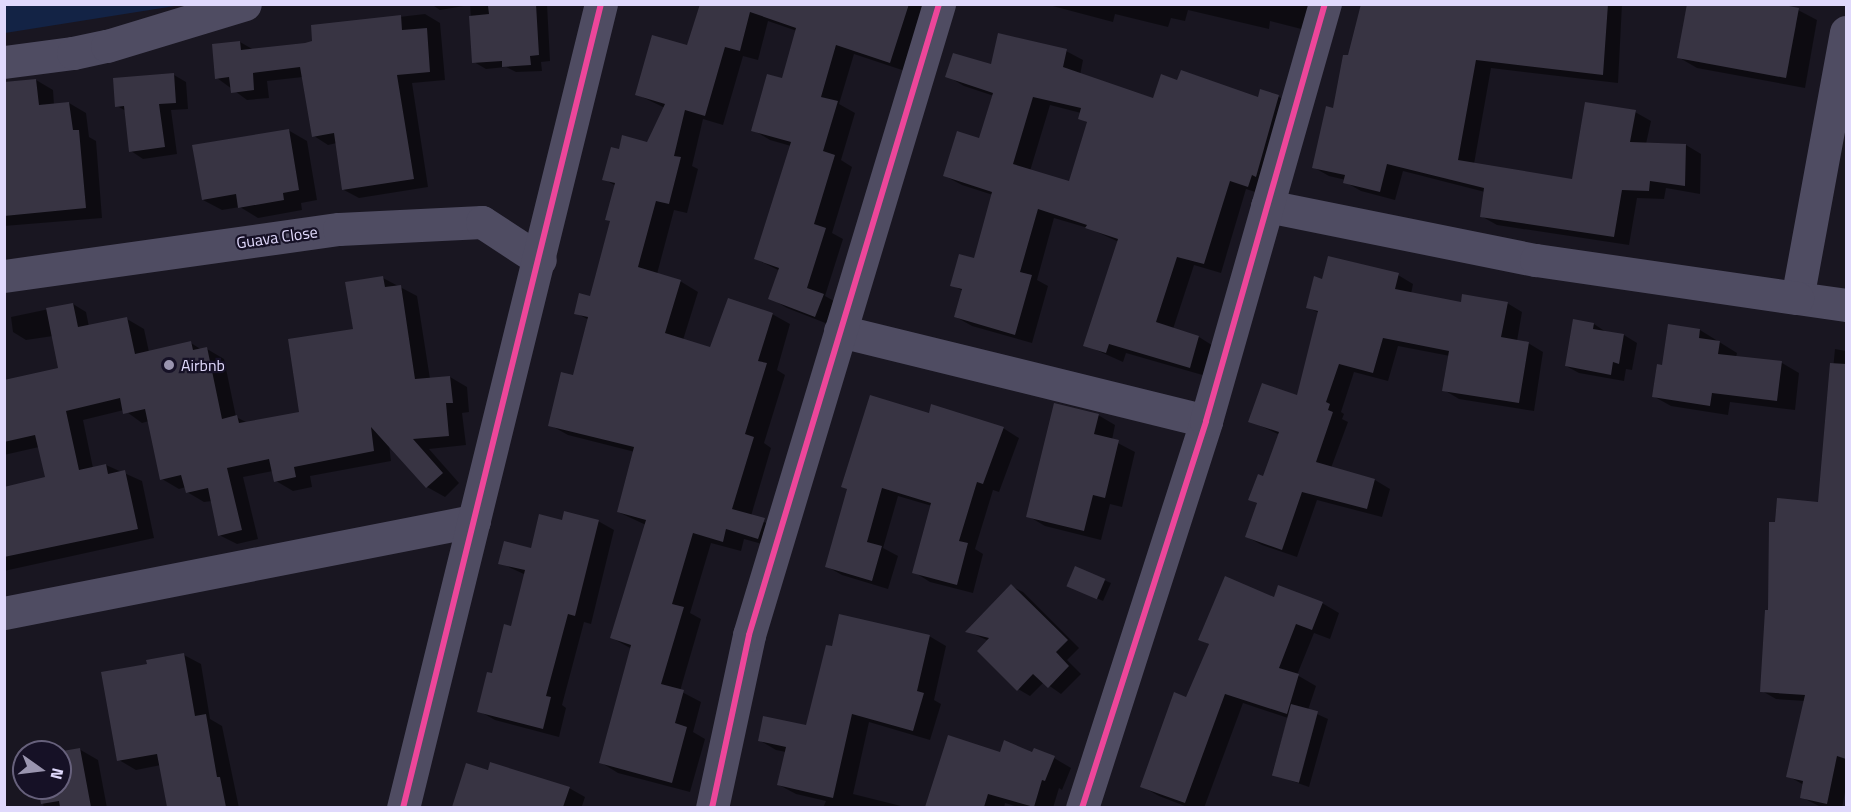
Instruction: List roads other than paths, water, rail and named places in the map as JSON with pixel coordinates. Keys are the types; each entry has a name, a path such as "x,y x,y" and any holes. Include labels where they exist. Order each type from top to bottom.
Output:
{"street":[{"path":"4,62 107,46 244,4"},
{"path":"403,807 540,260 601,4"},
{"path":"712,807 749,635 939,4"},
{"path":"1082,807 1206,422 1325,4"},
{"path":"1797,298 1846,32"},
{"path":"1267,206 1536,260 1846,305"},
{"name":"Guava Close","path":"4,276 339,228 482,222 540,260"},
{"path":"840,331 1206,422"},
{"path":"4,613 474,521"}],"water":[{"path":"5,4 181,4 181,5 5,33"}],"place":[{"name":"Airbnb","path":"169,365"}]}
